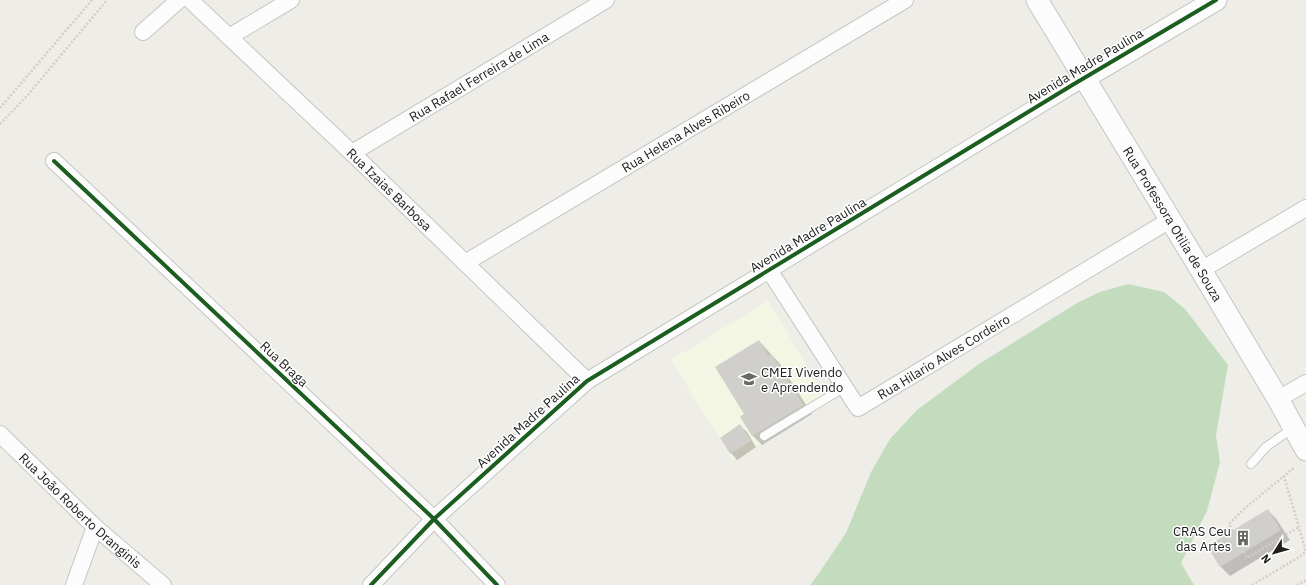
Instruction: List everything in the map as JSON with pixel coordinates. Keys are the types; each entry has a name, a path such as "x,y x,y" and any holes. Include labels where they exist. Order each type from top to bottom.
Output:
{"street":[{"path":"143,32 179,0"},
{"name":"Rua Izaias Barbosa","path":"190,0 352,153 587,381"},
{"path":"229,37 291,0"},
{"name":"Rua Rafael Ferreira de Lima","path":"352,153 606,0"},
{"name":"Rua Helena Alves Ribeiro","path":"465,263 905,0"},
{"name":"Rua Professora Otilia de Souza","path":"1037,0 1278,399 1294,428 1303,456"},
{"name":"Avenida Madre Paulina","path":"371,585 434,519 587,381 1084,78 1216,0"},
{"name":"Rua Braga","path":"54,161 434,519 497,585"},
{"path":"1201,270 1306,208"},
{"name":"Rua Hilario Alves Cordeiro","path":"769,270 858,408 1170,220"},
{"path":"1278,399 1306,382"},
{"name":"Rua João Roberto Dranginis","path":"0,434 95,528 163,585"},
{"path":"74,585 95,528"}],"lane":[{"path":"764,436 845,387"},
{"path":"1251,464 1266,447 1294,428"}],"path":[{"path":"0,108 92,0"},
{"path":"0,124 26,96 107,0"},
{"path":"1232,531 1229,524 1245,508 1284,476 1303,456"},
{"path":"1252,585 1305,552 1300,527 1284,476"},
{"path":"1244,552 1248,558 1300,527"},
{"path":"1297,585 1306,580"}],"shaded area":[{"name":"CMEI Vivendo e Aprendendo","path":"768,301 829,402 733,461 671,360"}],"green space":[{"path":"1128,284 1164,292 1185,309 1228,365 1216,435 1220,462 1207,511 1181,563 1194,585 810,585 846,533 871,472 890,439 917,410 979,364 1077,303 1100,292"}],"building":[{"path":"759,340 768,356 771,354 803,405 752,436 740,417 744,414 715,367"},
{"path":"740,424 751,441 730,454 720,438"},
{"name":"CRAS Ceu das Artes","path":"1268,509 1281,530 1220,567 1207,546"}],"cycle path":[{"path":"371,585 434,519 587,381 1074,84 1216,0"},
{"path":"54,161 434,519 497,585"}],"place":[{"name":"CMEI Vivendo e Aprendendo","path":"749,379"},
{"name":"CRAS Ceu das Artes","path":"1243,538"}]}
